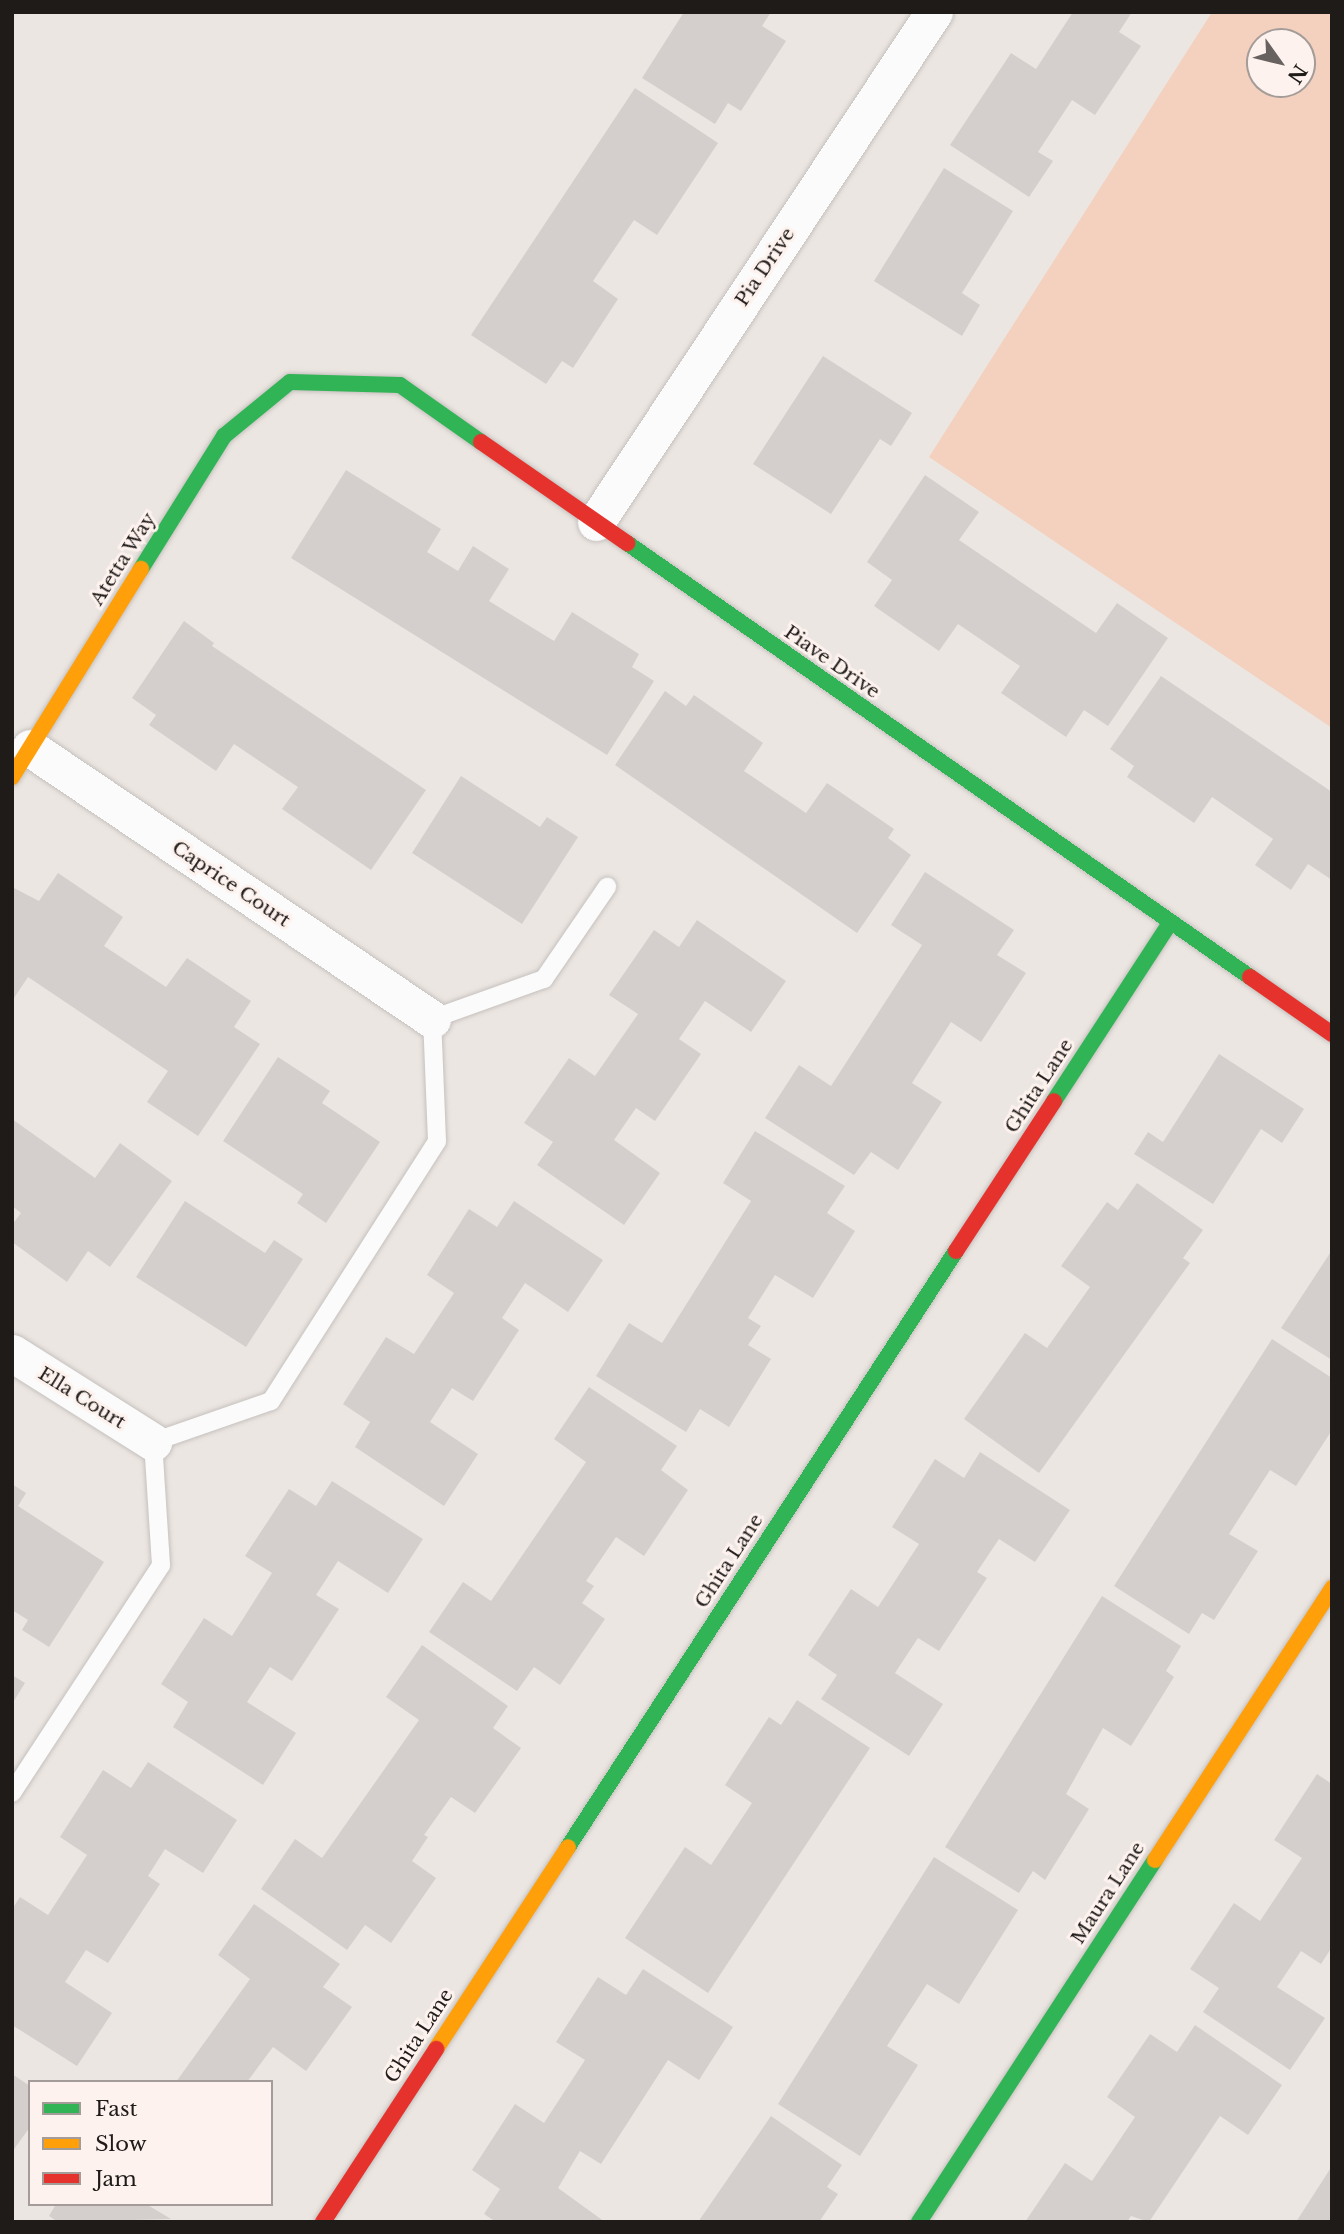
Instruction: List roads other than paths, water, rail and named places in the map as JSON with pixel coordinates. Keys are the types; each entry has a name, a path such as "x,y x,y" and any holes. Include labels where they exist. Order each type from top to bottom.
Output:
{"street":[{"name":"Pia Drive","path":"596,522 934,12"},
{"name":"Piave Drive","path":"290,382 400,385 1332,1034"},
{"name":"Atetta Way","path":"21,763 224,436 290,382"},
{"name":"Caprice Court","path":"21,763 432,1019"},
{"name":"Ghita Lane","path":"323,2222 1170,923"},
{"name":"Ella Court","path":"12,1353 153,1443"},
{"name":"Maura Lane","path":"919,2222 1332,1588"}],"lane":[{"path":"12,1793 161,1565 153,1443 271,1401 437,1141 432,1019 544,979 607,887"}]}
